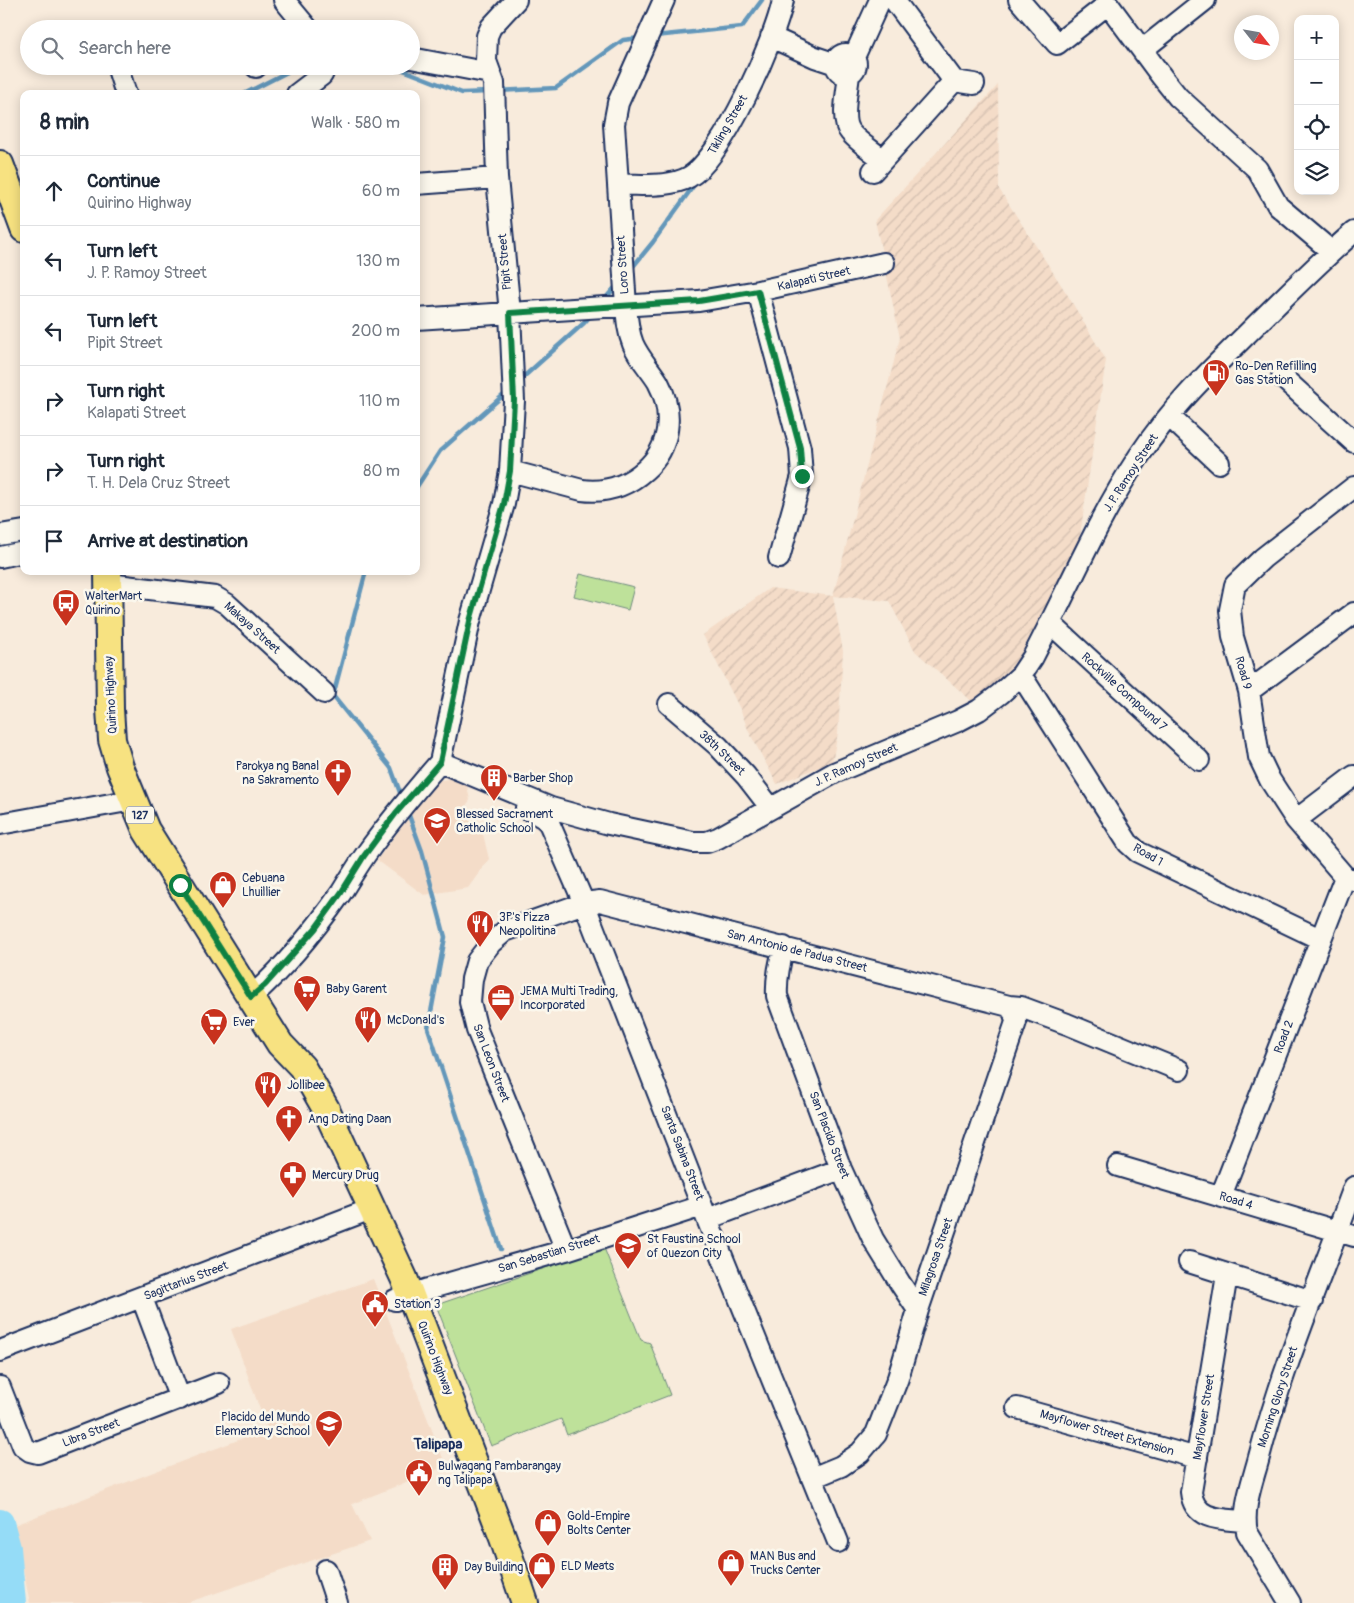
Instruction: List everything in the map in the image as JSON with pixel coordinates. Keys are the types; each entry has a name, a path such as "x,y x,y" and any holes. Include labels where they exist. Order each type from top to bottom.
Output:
{"main road":[{"path":"0,164 20,218"},
{"name":"Quirino Highway","path":"108,578 112,740 133,800 146,830 280,1044 286,1073 365,1211 403,1297 503,1538 525,1603"},
{"name":"Quirino Highway","path":"403,1297 440,1414 474,1514 488,1543 507,1603"}],"street":[{"path":"284,0 300,20"},
{"name":"Pipit Street","path":"440,762 470,621 504,504 510,471 514,400 510,313 497,178 492,78 486,61 487,36 491,27 516,0"},
{"name":"Loro Street","path":"510,471 569,488 593,491 611,489 630,481 648,468 665,440 668,429 668,409 665,398 657,380 642,360 632,342 626,306 614,124 618,103 664,0"},
{"name":"Tikling Street","path":"618,184 675,182 689,177 711,156 734,118 753,80 772,34 783,0"},
{"path":"880,0 844,63 845,122 848,131 878,166 954,81"},
{"path":"894,0 954,81 974,84"},
{"path":"1018,0 1057,44 1108,4 1178,97 1257,169 1278,206 1332,251"},
{"path":"1142,50 1205,0"},
{"path":"772,34 844,63"},
{"path":"420,60 492,78"},
{"path":"119,75 125,90"},
{"path":"302,90 322,75"},
{"path":"420,184 497,178"},
{"name":"J. P. Ramoy Street","path":"440,762 551,808 609,824 692,842 707,842 718,838 770,807 834,773 958,721 979,710 1021,675 1033,657 1121,485 1169,416 1214,367 1332,251 1354,232"},
{"name":"Kalapati Street","path":"420,320 699,301 826,277 884,262"},
{"path":"758,291 800,448 802,476 779,558"},
{"path":"1282,377 1354,442"},
{"path":"1169,416 1218,463"},
{"name":"Road 9","path":"1349,879 1296,820 1270,780 1260,757 1249,691 1233,638 1230,610 1235,585 1263,558 1354,487"},
{"path":"0,535 20,532"},
{"path":"0,556 20,553"},
{"name":"Makaya Street","path":"108,578 215,597 227,604 324,693"},
{"path":"1249,691 1354,613"},
{"name":"Rockville Compound 7","path":"1050,623 1199,760"},
{"name":"Road 1","path":"1021,675 1128,843 1138,852 1320,940"},
{"name":"38th Street","path":"669,704 718,746 746,776 770,807"},
{"path":"251,997 265,985 315,929 341,893 364,856 396,813 440,762"},
{"path":"1296,820 1354,776"},
{"name":"Santa Sabina Street","path":"498,786 514,802 544,818 549,823 584,903 705,1212 838,1542"},
{"path":"0,824 133,800"},
{"name":"Road 2","path":"1221,1196 1320,940 1349,879"},
{"name":"San Antonio de Padua Street","path":"584,903 600,901 1021,1008 1067,1024 1180,1070"},
{"name":"San Leon Street","path":"566,1250 477,1030 470,1002 472,979 477,961 491,943 506,931 584,903"},
{"name":"San Placido Street","path":"784,947 778,966 777,996 841,1170 873,1239 918,1310"},
{"name":"Milagrosa Street","path":"812,1478 841,1466 860,1452 876,1434 898,1378 918,1310 1016,1022 1014,1013 1009,1006"},
{"name":"Road 4","path":"1118,1166 1346,1234"},
{"name":"San Sebastian Street","path":"403,1297 705,1212 841,1170"},
{"name":"Morning Glory Street","path":"1245,1521 1253,1479 1268,1422 1312,1301 1346,1234 1354,1187"},
{"name":"Sagittarius Street","path":"0,1351 365,1211"},
{"path":"1188,1262 1312,1301"},
{"name":"Mayflower Street","path":"1228,1274 1191,1492 1192,1501 1197,1510 1204,1514 1216,1518 1245,1521"},
{"path":"142,1298 180,1399"},
{"name":"Libra Street","path":"0,1387 23,1446 30,1451 38,1453 219,1383"},
{"name":"Mayflower Street Extension","path":"1017,1408 1197,1458"},
{"path":"1245,1521 1247,1532 1290,1603"},
{"path":"326,1570 338,1603"}],"shaded area":[{"path":"998,85 999,189 1067,294 1106,360 1079,542 1016,670 975,704 915,651 889,601 833,596 900,338 875,220"},
{"path":"770,588 833,596 843,651 838,733 832,762 777,784 749,732 740,709 703,635"},
{"name":"Blessed Sacrament Catholic School","path":"454,778 467,786 470,800 461,813 482,830 489,859 468,888 424,895 377,860 436,781"},
{"name":"Placido del Mundo Elementary School","path":"373,1279 446,1466 352,1504 370,1541 186,1603 30,1603 14,1525 267,1429 231,1329"}],"green space":[{"path":"580,574 634,587 628,610 574,596"},
{"path":"604,1248 641,1340 650,1343 670,1395 567,1435 561,1419 491,1446 436,1305"}],"waterway":[{"path":"655,36 742,27 762,0"},
{"path":"499,91 556,88 623,40 640,38"},
{"path":"252,90 281,75"},
{"path":"416,75 462,93 489,92"},
{"path":"631,269 697,181"},
{"path":"603,301 618,284"},
{"path":"520,380 592,314"},
{"path":"420,482 440,451 507,392"},
{"path":"365,575 333,696 391,768 402,798"},
{"path":"407,810 422,851 445,937 428,1028 501,1249"},
{"path":"0,1523 7,1548 12,1603"}],"place":[{"name":"Ro-Den Refilling Gas Station","path":"1216,397"},
{"name":"WalterMart Quirino","path":"66,627"},
{"name":"Parokya ng Banal na Sakramento","path":"338,797"},
{"name":"Barber Shop","path":"494,802"},
{"name":"Blessed Sacrament Catholic School","path":"437,845"},
{"name":"Cebuana Lhuillier","path":"223,909"},
{"name":"3P's Pizza Neopolitina","path":"480,948"},
{"name":"Baby Garent","path":"307,1013"},
{"name":"JEMA Multi Trading, Incorporated","path":"501,1022"},
{"name":"McDonald's","path":"368,1044"},
{"name":"Ever","path":"214,1046"},
{"name":"Jollibee","path":"268,1109"},
{"name":"Ang Dating Daan","path":"289,1143"},
{"name":"Mercury Drug","path":"293,1199"},
{"name":"St Faustina School of Quezon City","path":"628,1270"},
{"name":"Station 3","path":"375,1328"},
{"name":"Placido del Mundo Elementary School","path":"329,1448"},
{"name":"Bulwagang Pambarangay ng Talipapa","path":"419,1497"},
{"name":"Gold-Empire Bolts Center","path":"548,1547"},
{"name":"MAN Bus and Trucks Center","path":"731,1587"},
{"name":"ELD Meats","path":"542,1590"},
{"name":"Day Building","path":"445,1591"}],"district":[{"name":"Talipapa","path":"438,1444"}],"route":[{"path":"180,885 251,997 265,985 315,929 341,893 364,856 396,813 440,762 470,621 504,504 510,471 514,400 510,313 699,301 758,291 800,448 802,476"}]}
